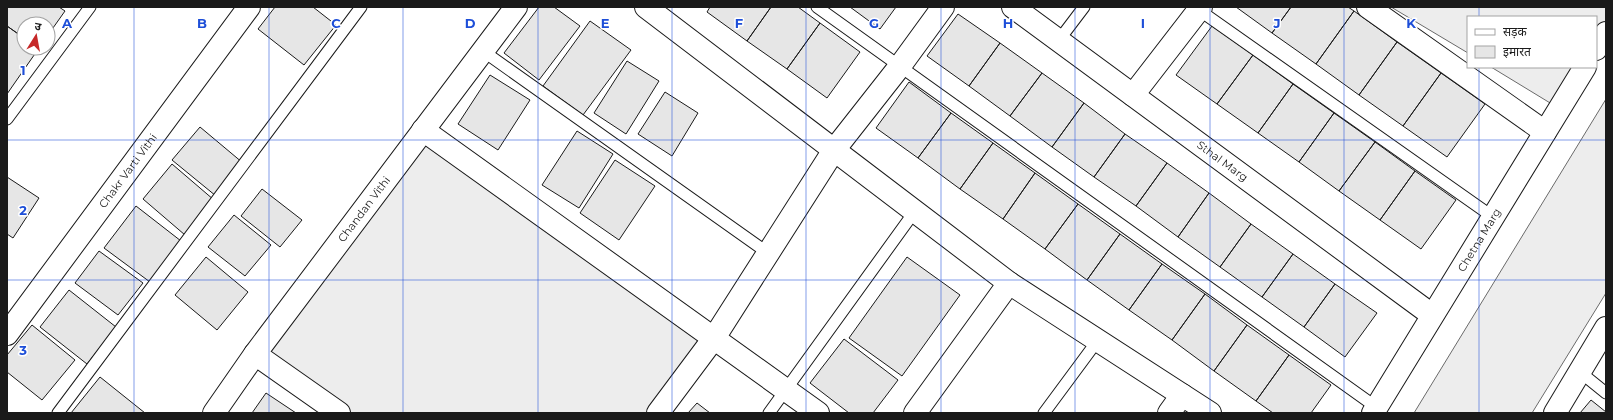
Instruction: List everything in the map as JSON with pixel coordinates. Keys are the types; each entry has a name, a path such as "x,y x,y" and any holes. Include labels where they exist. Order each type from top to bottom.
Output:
{"street":[{"name":"Chakr Varti Vithi","path":"7,334 249,7"},
{"name":"Chandan Vithi","path":"214,413 255,354 516,7"},
{"path":"646,7 1009,283 1210,413"},
{"path":"658,413 714,338 834,150 900,66 943,7"},
{"name":"Sthal Marg","path":"1013,7 1432,315"},
{"path":"1368,7 1545,132"},
{"path":"1133,95 1200,9"},
{"path":"1597,48 1606,33"},
{"name":"Chetna Marg","path":"1374,410 1584,68"},
{"path":"424,130 818,413"},
{"path":"915,413 1009,283"},
{"path":"1555,413 1606,328"},
{"path":"255,354 339,413"},
{"path":"1169,413 1182,395"}],"lane":[{"path":"7,119 90,7"},
{"path":"58,413 361,7"},
{"path":"817,7 1374,410"},
{"path":"1059,40 1084,7"},
{"path":"1200,9 1493,217"},
{"path":"483,51 768,253"},
{"path":"769,413 915,211"},
{"path":"1044,413 1098,340"},
{"path":"1580,372 1606,393"}],"shaded area":[{"path":"1391,7 1606,7 1606,31 1597,46 1597,16 1467,16 1467,52"},
{"path":"1493,68 1584,68 1560,109"},
{"path":"1606,99 1606,293 1532,413 1414,413"},
{"path":"423,130 714,338 658,413 339,413 255,354"}],"building":[{"path":"7,7 59,7 65,11 56,24 56,16 16,16 16,32 7,26"},
{"path":"275,7 313,7 336,25 304,65 258,29"},
{"path":"539,7 554,7 580,26 539,80 504,53"},
{"path":"710,7 771,7 747,41 707,12"},
{"path":"771,7 798,7 820,23 787,69 747,41"},
{"path":"850,7 896,7 880,29"},
{"path":"1236,7 1291,7 1272,33"},
{"path":"1291,7 1348,7 1354,11 1316,64 1272,33"},
{"path":"1354,11 1397,42 1359,95 1316,64"},
{"path":"958,14 1000,43 969,86 927,56"},
{"path":"590,21 631,50 583,115 543,86"},
{"path":"820,23 860,52 827,98 787,69"},
{"path":"7,26 16,32 16,56 33,56 7,94"},
{"path":"1212,26 1253,55 1217,104 1176,75"},
{"path":"1397,42 1441,73 1403,126 1359,95"},
{"path":"1000,43 1042,73 1010,116 969,86"},
{"path":"1253,55 1293,84 1258,133 1217,104"},
{"path":"627,61 659,81 626,134 594,113"},
{"path":"1042,73 1084,103 1052,147 1010,116"},
{"path":"1441,73 1485,104 1447,157 1403,126"},
{"path":"490,75 530,100 498,150 458,124"},
{"path":"909,82 951,113 918,158 876,128"},
{"path":"1293,84 1334,113 1299,162 1258,133"},
{"path":"665,92 698,113 672,156 638,134"},
{"path":"1084,103 1125,134 1094,177 1052,147"},
{"path":"951,113 993,143 960,189 918,158"},
{"path":"1334,113 1375,142 1339,191 1299,162"},
{"path":"200,127 243,163 216,196 172,160"},
{"path":"577,131 613,154 579,208 542,185"},
{"path":"1125,134 1167,163 1136,206 1094,177"},
{"path":"1375,142 1415,171 1380,220 1339,191"},
{"path":"993,143 1035,173 1003,219 960,189"},
{"path":"615,160 655,186 619,240 580,213"},
{"path":"1167,163 1209,193 1178,237 1136,206"},
{"path":"172,164 214,200 185,235 143,199"},
{"path":"1415,171 1456,200 1421,249 1380,220"},
{"path":"1035,173 1078,204 1045,249 1003,219"},
{"path":"7,177 39,198 13,238 7,234"},
{"path":"262,189 302,220 280,247 241,216"},
{"path":"1209,193 1251,224 1220,267 1178,237"},
{"path":"1078,204 1120,234 1087,280 1045,249"},
{"path":"136,206 181,241 150,282 104,248"},
{"path":"234,215 271,245 245,276 208,247"},
{"path":"1251,224 1293,254 1262,297 1220,267"},
{"path":"1120,234 1162,264 1129,310 1087,280"},
{"path":"99,251 143,283 118,315 75,283"},
{"path":"1293,254 1335,284 1304,327 1262,297"},
{"path":"206,257 248,292 217,330 175,295"},
{"path":"907,257 960,295 902,376 849,338"},
{"path":"1162,264 1205,294 1172,340 1129,310"},
{"path":"1335,284 1377,313 1345,357 1304,327"},
{"path":"69,290 116,327 87,364 40,327"},
{"path":"1205,294 1247,325 1214,371 1172,340"},
{"path":"32,325 75,360 42,400 7,372 7,355"},
{"path":"1247,325 1289,355 1256,401 1214,371"},
{"path":"844,339 898,380 873,413 849,413 810,383"},
{"path":"1289,355 1331,385 1311,413 1273,413 1256,401"},
{"path":"100,377 145,413 71,413"},
{"path":"266,393 296,413 252,413"},
{"path":"1591,400 1606,412 1606,413 1580,413"},
{"path":"697,403 710,413 688,413"}]}
